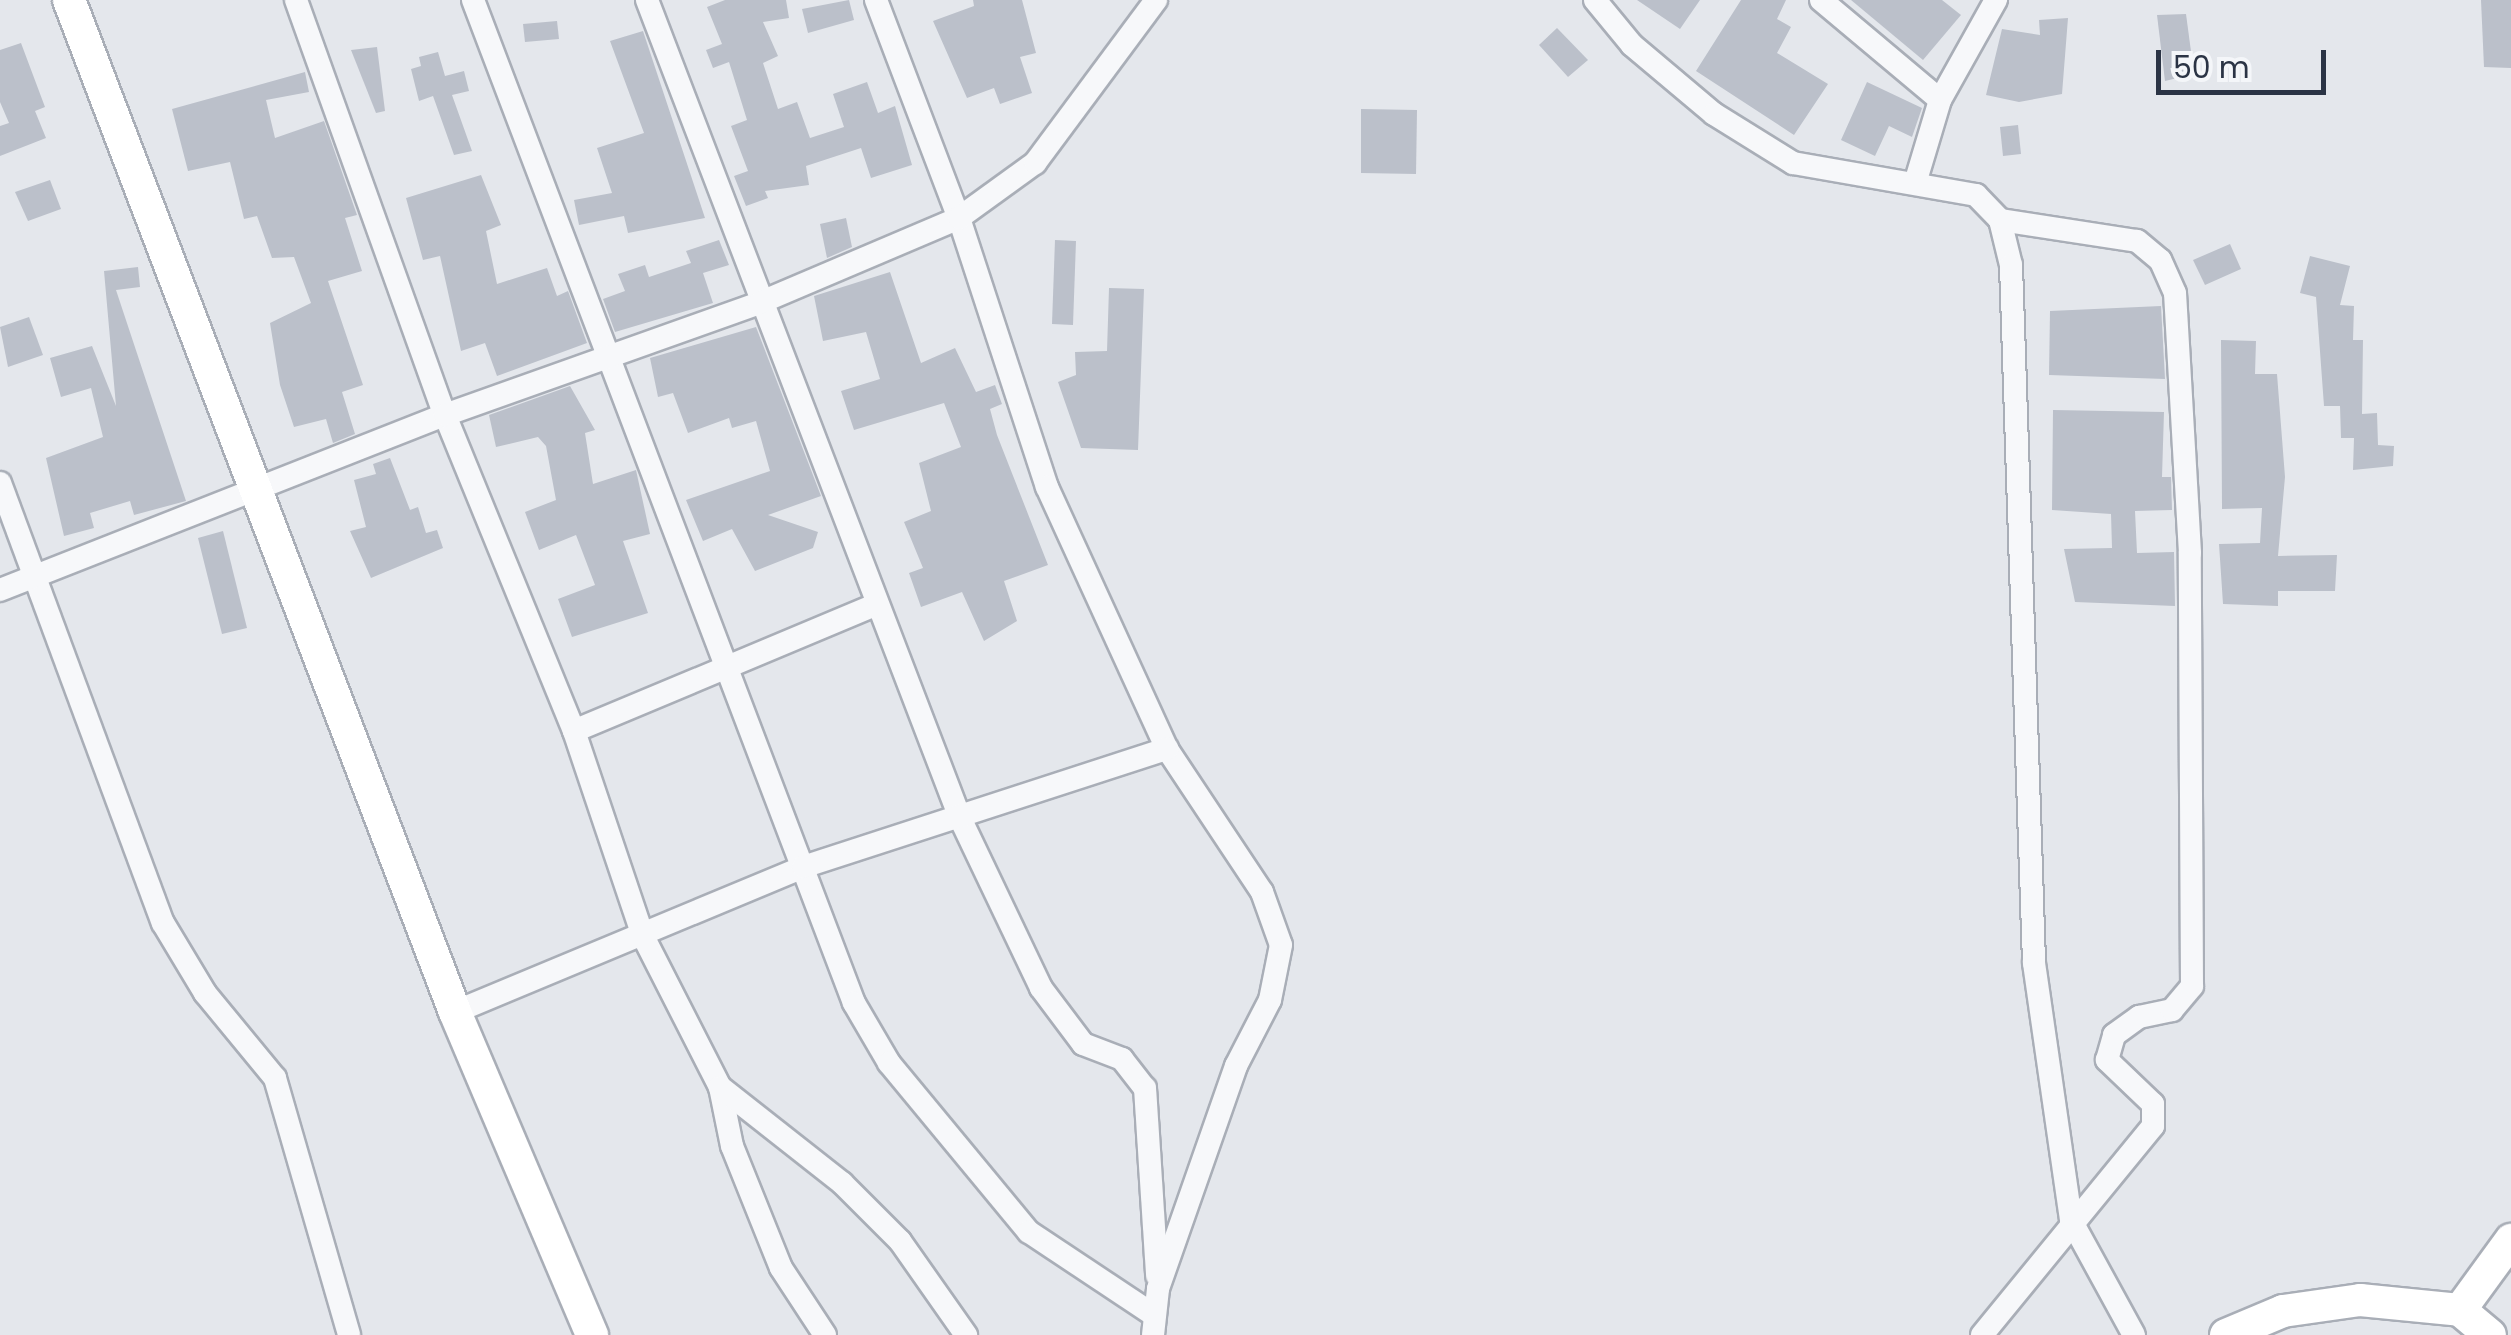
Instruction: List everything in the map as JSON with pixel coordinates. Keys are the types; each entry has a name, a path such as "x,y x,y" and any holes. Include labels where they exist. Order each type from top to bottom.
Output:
{"street":[{"path":"69,0 455,1012 592,1335"},
{"path":"296,0 444,415 574,731 644,936 720,1086 732,1146 782,1268 825,1335"},
{"path":"473,0 854,1003 889,1063 1029,1232 1153,1325 1158,1289 1236,1066 1270,1000 1281,944 1262,892 1167,749 1047,487 960,218 876,0"},
{"path":"647,0 873,606 960,818 1040,988 1083,1044 1122,1058 1145,1088 1158,1289"},
{"path":"0,590 444,415 760,303 960,218 1034,164 1156,0"},
{"path":"1595,0 1632,45 1714,114 1793,164 1916,180 1976,195 2000,220 2011,264 2034,964 2071,1220 2134,1335"},
{"path":"1822,0 1940,100"},
{"path":"1916,180 1940,100 1996,0"},
{"path":"1982,1335 2156,1116 2140,1090 2114,1074 2106,1060 2114,1036 2140,1017 2172,1010 2192,986 2190,553 2174,292 2160,260 2137,242 2000,220"},
{"path":"0,483 163,922 204,994 275,1078 349,1335"},
{"path":"574,731 873,606"},
{"path":"455,1012 644,936 803,866 1167,749"},
{"path":"720,1086 876,1218 966,1335"},
{"path":"2460,1310 2511,1240"},
{"path":"2226,1335 2282,1311 2360,1300 2460,1310 2490,1335"}],"building":[{"path":"725,0 786,0 789,18 763,22 778,56 763,63 778,109 797,102 810,138 844,127 833,94 867,82 878,113 895,106 912,165 871,178 861,148 806,166 809,185 765,191 768,198 746,206 734,176 748,171 731,126 747,120 729,62 713,68 706,50 722,44 707,7"},
{"path":"849,0 854,20 808,33 802,9"},
{"path":"973,0 1022,0 1036,53 1020,57 1032,93 1000,104 994,88 967,98 933,21 974,6"},
{"path":"1637,0 1700,0 1680,29"},
{"path":"1741,0 1786,0 1777,19 1791,27 1777,53 1828,84 1794,135 1696,71"},
{"path":"1851,0 1942,0 1961,15 1923,60"},
{"path":"2481,0 2511,0 2511,68 2484,67"},
{"path":"2186,14 2194,74 2165,81 2157,15"},
{"path":"2068,18 2062,94 2019,102 1986,95 2002,29 2040,35 2039,20"},
{"path":"557,21 559,39 525,42 523,24"},
{"path":"1557,28 1588,60 1568,77 1539,45"},
{"path":"643,31 705,218 628,233 624,216 579,225 574,200 612,193 597,148 644,133 610,41"},
{"path":"21,43 45,107 35,111 46,138 0,156 0,126 9,123 0,102 0,50"},
{"path":"377,47 385,111 376,113 351,50"},
{"path":"438,52 445,76 464,71 469,91 452,95 472,151 454,155 433,96 419,101 411,69 421,66 419,57"},
{"path":"305,72 309,92 266,100 275,138 324,121 357,215 345,218 362,271 328,281 363,385 342,392 355,434 333,443 326,419 294,427 280,385 270,323 311,303 294,257 272,258 257,216 244,219 230,162 188,171 172,109"},
{"path":"1867,82 1922,108 1912,137 1889,126 1875,156 1841,140"},
{"path":"1361,109 1417,110 1416,174 1361,173"},
{"path":"2018,125 2021,154 2003,156 2000,127"},
{"path":"481,175 501,225 486,231 497,284 547,268 557,296 568,291 587,343 497,376 485,343 461,351 440,256 423,260 406,198"},
{"path":"50,180 61,209 28,221 15,192"},
{"path":"846,218 852,247 827,258 820,224"},
{"path":"719,240 729,265 703,273 713,303 615,332 603,299 625,291 618,274 645,265 649,277 691,263 686,251"},
{"path":"1055,240 1076,241 1073,325 1052,324"},
{"path":"2230,244 2241,269 2205,285 2193,260"},
{"path":"2310,256 2350,266 2340,305 2354,306 2353,340 2363,340 2362,414 2377,413 2378,445 2394,446 2393,466 2353,470 2354,438 2341,438 2340,406 2324,406 2316,297 2300,293"},
{"path":"138,267 140,287 116,290 186,501 134,515 130,501 90,513 94,528 64,536 46,458 103,437 91,388 61,397 50,358 92,346 116,406 104,271"},
{"path":"890,272 921,363 955,348 976,392 995,385 1002,404 990,409 997,435 1048,565 1004,581 1017,621 984,641 962,592 921,607 909,573 923,568 904,522 931,511 919,463 961,447 944,403 854,430 841,391 880,379 866,332 823,341 814,296"},
{"path":"1109,288 1144,289 1138,450 1081,448 1058,382 1076,375 1075,352 1107,351"},
{"path":"2161,306 2165,379 2049,375 2050,311"},
{"path":"29,317 43,355 8,367 0,327"},
{"path":"756,327 821,496 768,515 818,532 813,548 755,571 732,529 703,541 686,500 770,471 756,421 732,428 729,418 688,433 673,393 658,397 650,358"},
{"path":"2221,340 2256,341 2255,374 2277,374 2285,477 2278,556 2337,555 2335,591 2278,591 2278,606 2223,604 2219,544 2260,543 2262,508 2222,509"},
{"path":"570,386 595,430 585,433 593,484 636,470 650,534 623,541 648,613 572,637 558,599 595,585 576,535 539,550 525,512 556,500 546,446 538,437 496,447 489,415"},
{"path":"2053,410 2164,412 2162,477 2171,477 2172,510 2135,511 2137,553 2174,552 2175,606 2075,602 2064,549 2112,548 2111,514 2052,510"},
{"path":"390,458 410,510 418,507 426,533 437,530 443,548 371,578 350,531 366,527 354,480 376,474 373,464"},
{"path":"223,531 247,628 222,634 198,538"}]}
